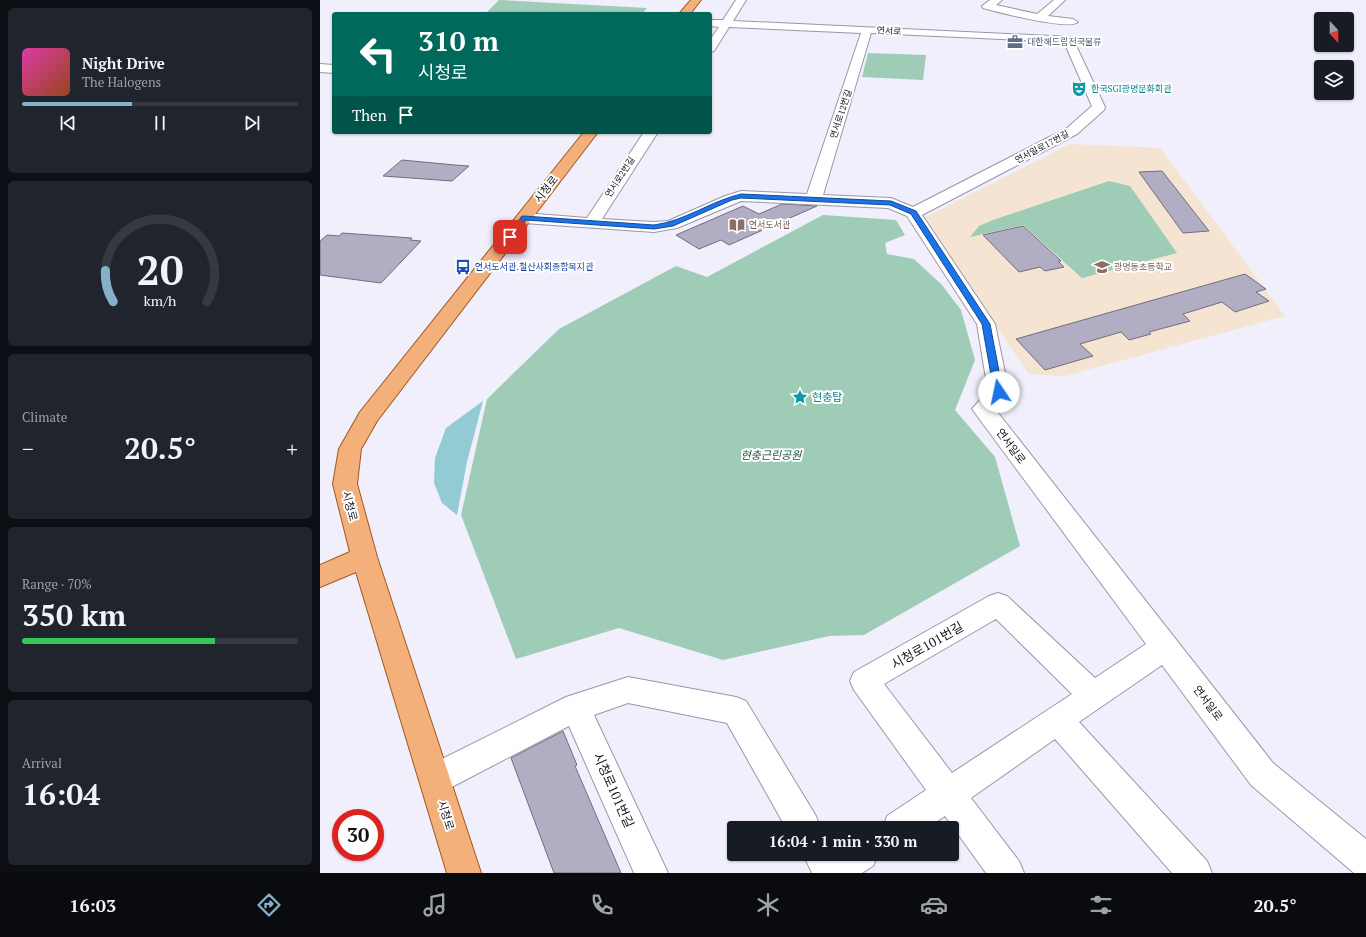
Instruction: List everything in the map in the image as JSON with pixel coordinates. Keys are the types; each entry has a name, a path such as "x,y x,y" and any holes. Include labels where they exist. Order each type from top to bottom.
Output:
{"main road":[{"path":"686,12 696,0"},
{"name":"시청로","path":"464,873 364,557 344,484 350,449 368,417 589,134"},
{"path":"320,576 364,557"}],"street":[{"path":"712,46 741,0"},
{"path":"997,0 987,6 1039,18 1074,18 1068,39"},
{"path":"1039,18 1060,0"},
{"name":"연서로","path":"712,23 1068,39"},
{"name":"연서로12번길","path":"814,198 867,30"},
{"name":"연서일로17번길","path":"913,213 1072,131 1099,107 1068,39"},
{"path":"320,68 332,68"},
{"name":"연서로2번길","path":"590,223 649,134"},
{"path":"524,218 654,227 671,224 730,199 741,196 814,198 891,203 913,213"},
{"name":"연서일로","path":"913,213 986,324 999,392 983,409 1262,774 1366,861"},
{"name":"시청로101번길","path":"1007,873 864,681 998,604 1094,696"},
{"path":"909,821 1165,647"},
{"path":"435,779 576,707 628,690 736,711 800,821"},
{"name":"시청로101번길","path":"576,707 651,873"},
{"path":"1057,720 1195,873"},
{"path":"824,861 832,873 850,861"}],"shaded area":[{"name":"광명동초등학교","path":"1070,144 1160,148 1285,316 1065,376 1029,374 922,219"}],"green space":[{"path":"499,0 647,8 644,12 487,12"},
{"path":"868,53 926,55 923,80 862,77"},
{"path":"1109,181 1130,186 1177,253 1082,278 1023,225 970,237 979,226 993,220"},
{"name":"현충근린공원","path":"823,215 896,220 905,235 885,243 887,254 914,259 942,285 961,310 975,360 955,410 995,457 1020,546 864,635 829,636 723,660 619,628 516,659 461,515 487,399 559,329 676,266 707,277"}],"water":[{"path":"483,401 467,462 457,515 442,503 434,483 435,458 446,428"}],"building":[{"path":"402,160 469,166 452,181 383,176"},
{"path":"1162,171 1209,231 1183,233 1139,172"},
{"name":"연서도서관","path":"782,204 817,206 729,245 721,240 699,249 676,235 743,206 759,214"},
{"path":"1023,226 1061,261 1058,261 1064,267 1045,271 1040,267 1019,272 983,235"},
{"path":"342,233 412,238 410,240 421,241 381,283 320,275 320,241 327,235 339,236"},
{"path":"1245,274 1266,289 1256,292 1269,301 1235,312 1222,302 1183,314 1190,321 1149,332 1151,334 1129,340 1121,332 1080,344 1093,356 1045,370 1016,339"},
{"path":"563,731 577,765 575,766 621,873 554,873 511,758"}],"place":[{"name":"대한해드림전국물류","path":"1015,42"},
{"name":"한국SGI광명문화회관","path":"1079,89"},
{"name":"연서도서관","path":"737,225"},
{"name":"연서도서관.철산사회종합복지관","path":"463,267"},
{"name":"광명동초등학교","path":"1102,267"},
{"name":"현충탑","path":"800,397"}],"route":[{"path":"510,237 524,218 654,227 671,224 730,199 741,196 814,198 891,203 913,213 986,324 999,392"}]}
